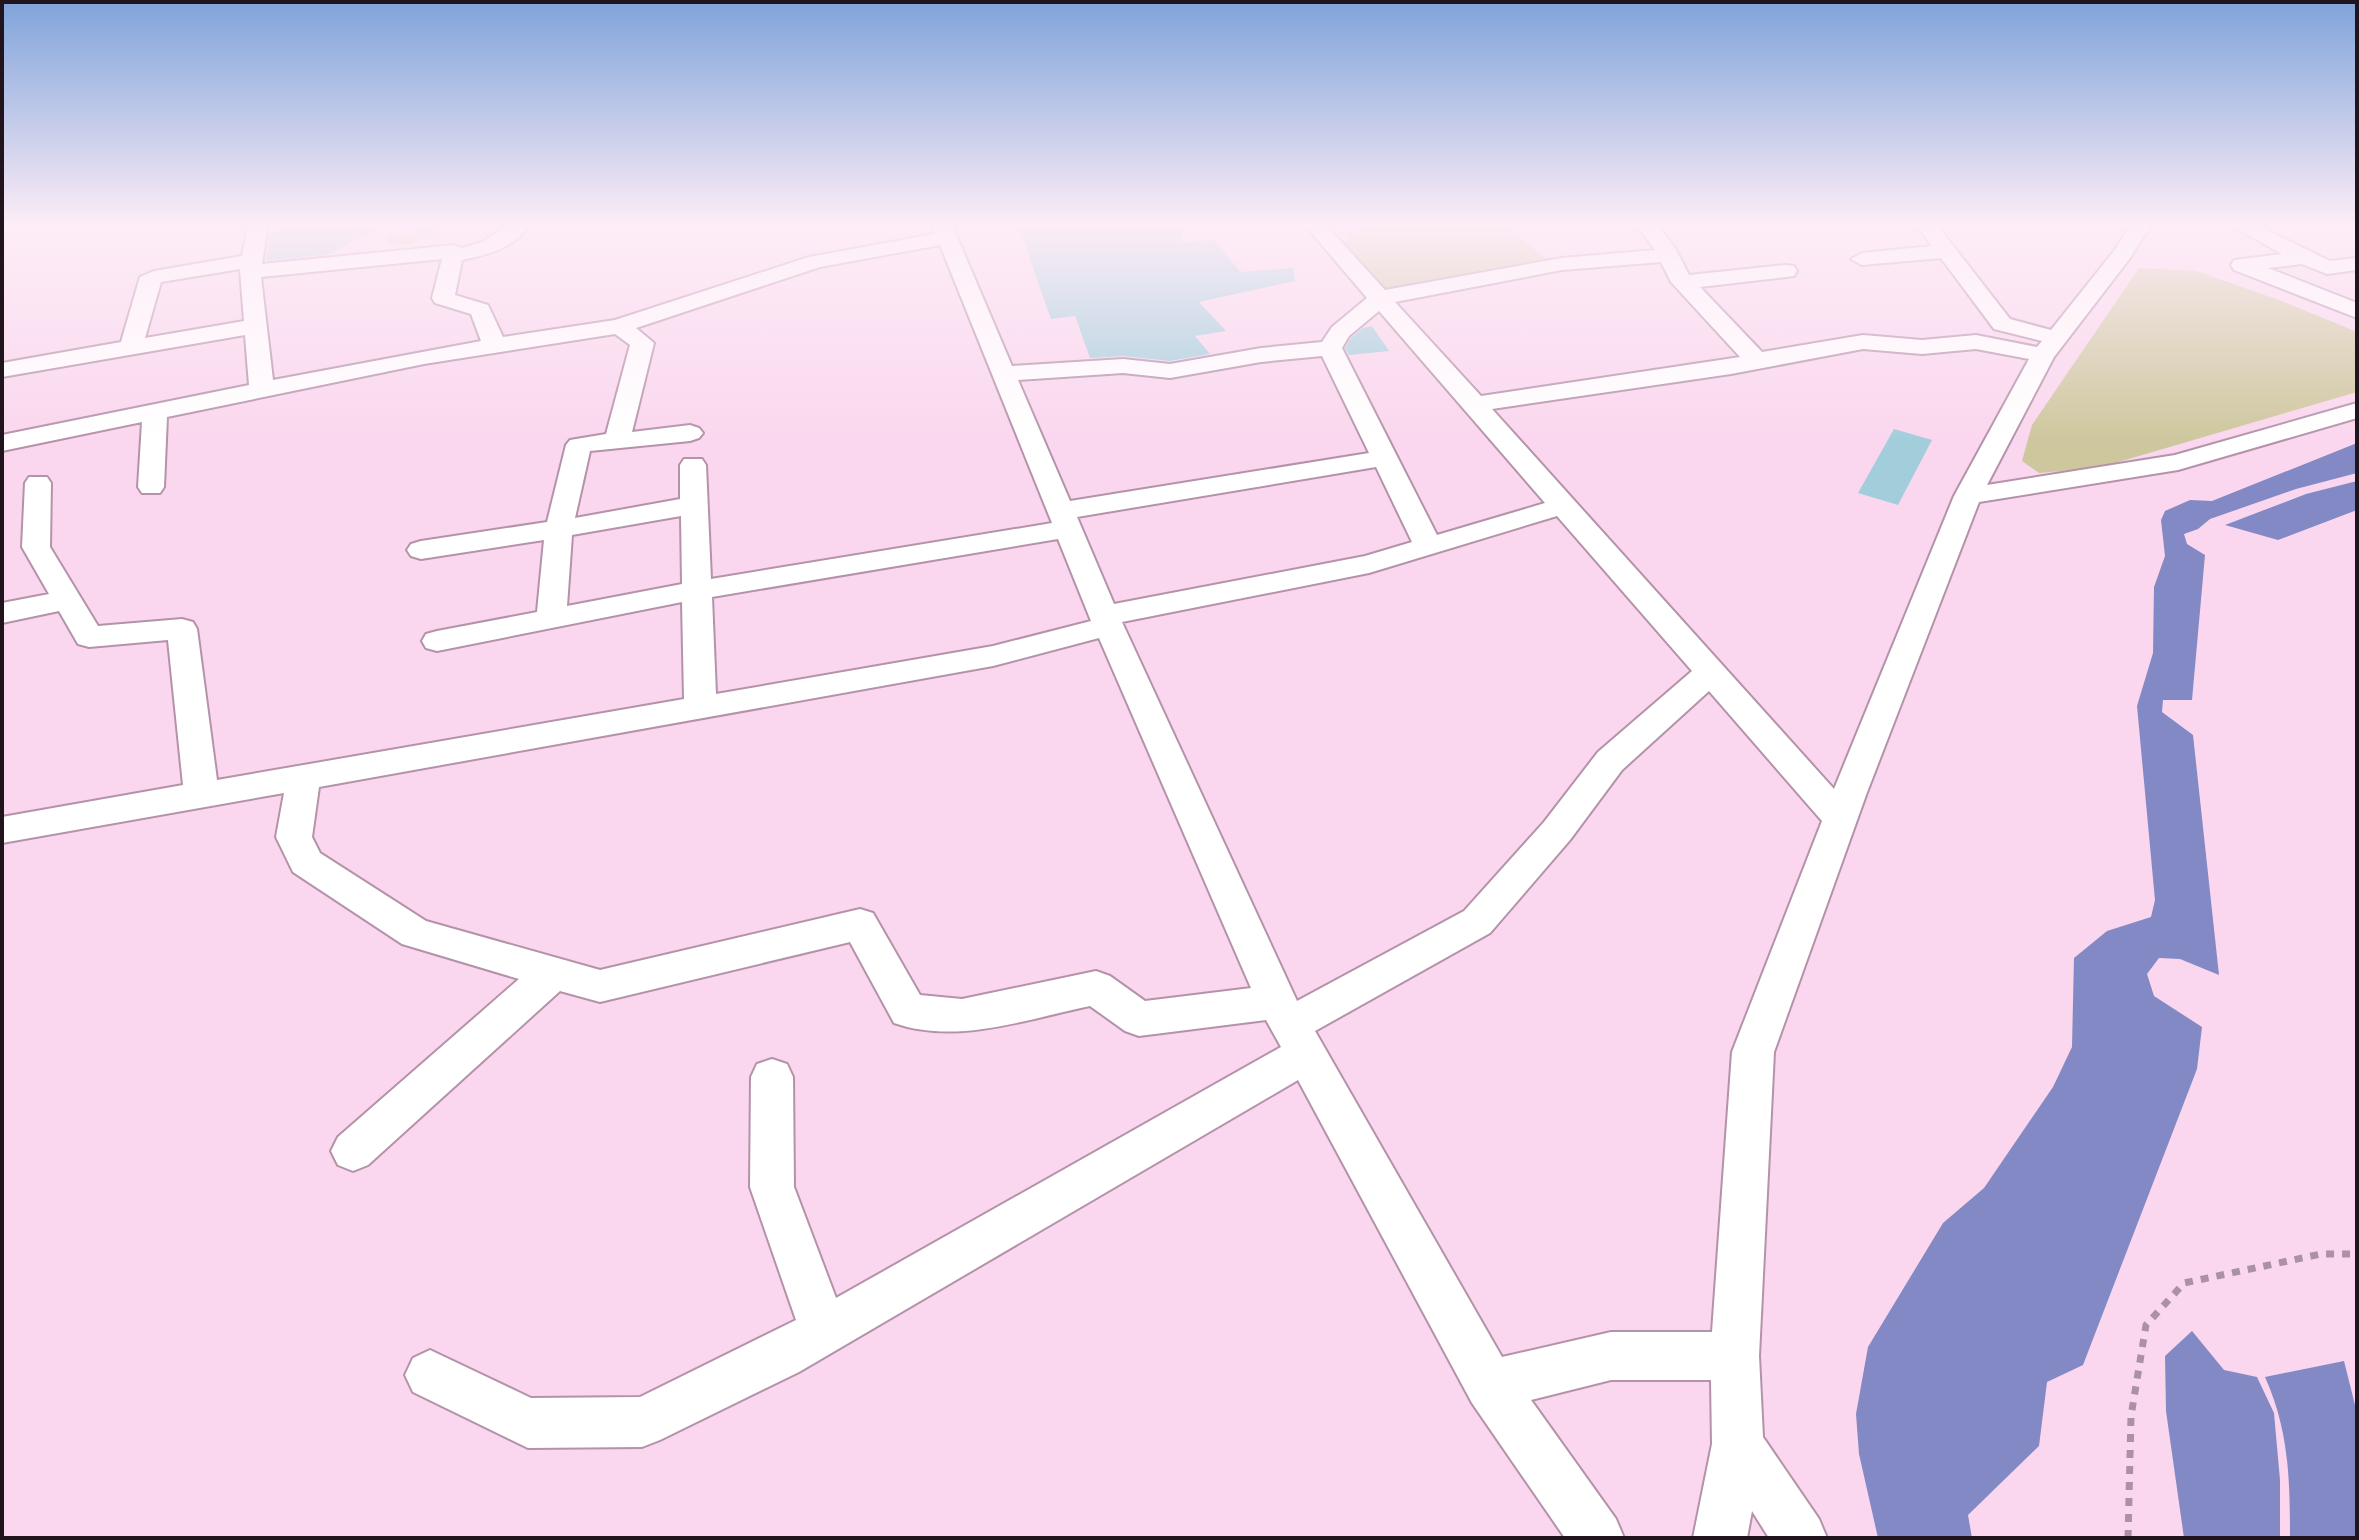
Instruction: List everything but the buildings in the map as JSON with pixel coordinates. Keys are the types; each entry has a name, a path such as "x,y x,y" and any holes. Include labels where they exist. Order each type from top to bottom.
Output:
{"street":[{"path":"131,347 144,297"},
{"path":"254,297 262,389"},
{"path":"443,297 480,310 495,346"},
{"path":"2,443 262,389 619,326 707,297"},
{"path":"972,297 1106,621 1291,1027 1490,1385 1597,1538"},
{"path":"1330,348 1340,332 1380,298 1386,297"},
{"path":"1698,297 1756,360"},
{"path":"1982,297 2002,324 2050,347"},
{"path":"1720,1538 1738,1444 1735,1356 1753,1052 1840,818 1968,496 2050,347 2089,297"},
{"path":"2322,297 2357,311"},
{"path":"1380,298 1840,818"},
{"path":"2,370 256,326"},
{"path":"617,441 642,343 619,326"},
{"path":"1472,405 1731,367 1863,342 1922,347 1976,342 2050,347"},
{"path":"1004,374 1123,366 1170,371 1261,355 1330,348"},
{"path":"1330,348 1428,545"},
{"path":"1968,496 2178,462 2357,410"},
{"path":"151,487 155,411"},
{"path":"551,619 559,529 579,445 690,433"},
{"path":"437,641 1385,458"},
{"path":"693,465 700,709"},
{"path":"38,483 36,547 89,637 182,629 201,793"},
{"path":"421,550 694,505"},
{"path":"2,830 993,656 1106,621 1369,564 1563,506"},
{"path":"2,613 66,600"},
{"path":"430,1375 528,1423 642,1422 782,1355 824,1331 1291,1027 1477,922 1557,831 1610,761 1711,672"},
{"path":"304,776 294,837 306,862 415,933 600,986 860,924 908,1011 962,1016 1096,988 1139,1019 1291,1027"},
{"path":"353,1151 553,973"},
{"path":"772,1077 772,1187 824,1331"},
{"path":"1490,1385 1611,1356 1735,1356"},
{"path":"1738,1444 1800,1538"}],"path":[{"path":"2128,1538 2131,1416 2146,1325 2184,1283 2321,1254 2357,1254"}],"shaded area":[{"path":"2119,297 2270,297 2357,332 2357,392 2098,468 2039,473 2022,461 2032,425"}],"water":[{"path":"2357,443 2357,473 2296,489 2210,519 2198,529 2184,534 2187,544 2205,555 2192,700 2163,700 2162,712 2193,735 2219,975 2180,959 2159,958 2147,974 2154,996 2202,1027 2197,1069 2083,1365 2047,1382 2039,1446 1968,1515 1972,1538 1878,1538 1859,1454 1856,1414 1868,1347 1943,1223 1984,1188 2053,1087 2072,1047 2074,958 2107,931 2151,917 2155,900 2137,706 2153,653 2154,587 2165,556 2161,520 2165,511 2190,500 2212,501"},
{"path":"2357,481 2357,510 2278,540 2225,525 2306,494"},
{"path":"2192,1331 2224,1370 2257,1377 2274,1413 2280,1480 2280,1538 2184,1538 2166,1411 2165,1356"},
{"path":"2344,1361 2357,1413 2357,1538 2290,1538 2283,1436 2265,1377"}]}
